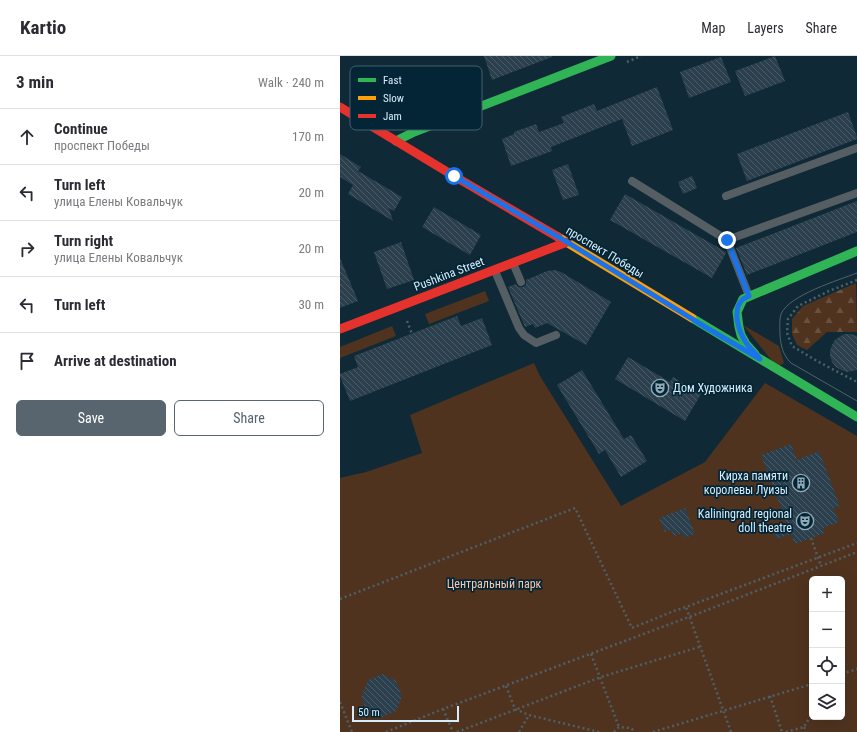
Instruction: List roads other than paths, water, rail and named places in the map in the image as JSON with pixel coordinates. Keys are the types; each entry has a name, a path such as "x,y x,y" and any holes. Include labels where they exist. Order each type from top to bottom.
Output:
{"street":[{"path":"482,106 611,56"},
{"name":"проспект Победы","path":"340,107 350,113"},
{"name":"проспект Победы","path":"378,130 857,417"},
{"path":"396,141 419,130"},
{"name":"Pushkina Street","path":"340,329 567,242"},
{"path":"760,359 746,344 742,335 737,312 743,299 857,251"}],"lane":[{"path":"726,196 857,148"},
{"path":"632,181 727,240 749,296"},
{"path":"727,240 857,193"},
{"path":"513,263 521,282"},
{"path":"495,270 518,328 524,335 536,343 556,335"}],"tram line":[{"path":"857,273 827,284 804,295 786,307 781,314 780,319 782,347 784,354 791,363 857,401"}],"place":[{"name":"Дом Художника","path":"660,388"},
{"name":"Кирха памяти королевы Луизы","path":"801,483"},
{"name":"Kaliningrad regional doll theatre","path":"805,521"}],"park label":[{"name":"Центральный парк","path":"494,584"}]}
